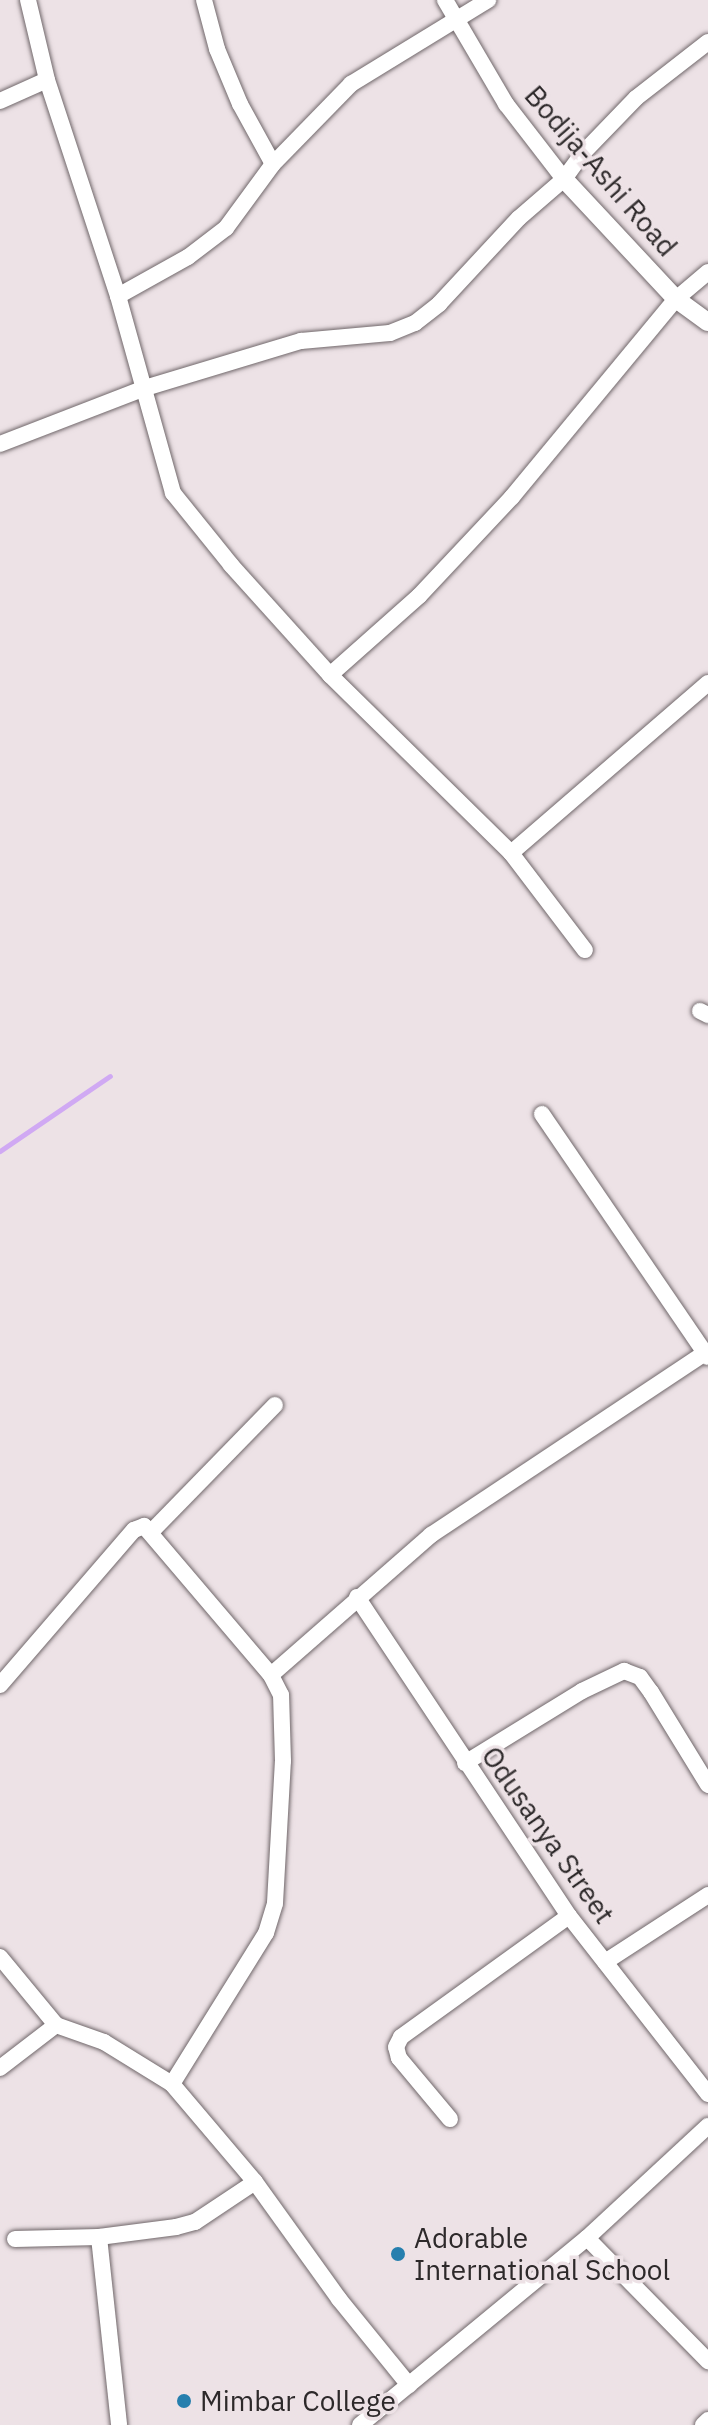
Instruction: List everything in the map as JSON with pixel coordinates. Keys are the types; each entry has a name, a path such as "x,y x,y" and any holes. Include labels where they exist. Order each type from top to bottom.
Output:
{"street":[{"path":"28,0 47,80 118,296 173,493 231,565 330,675 511,853 585,950"},
{"path":"204,0 217,49 240,104 273,164"},
{"name":"Bodija-Ashi Road","path":"445,0 506,104 564,179 676,299 708,322"},
{"path":"118,296 188,257 226,228 273,164 351,84 454,18 488,0"},
{"path":"0,444 145,388 301,341 390,333 415,323 439,304 519,218 564,179 582,154 636,98 708,42"},
{"path":"0,101 47,80"},
{"path":"330,675 419,596 512,497 676,299 708,272"},
{"path":"511,853 708,683"},
{"path":"271,1675 357,1597 457,1517 707,1355 542,1114"},
{"path":"152,1531 275,1405"},
{"path":"0,1685 134,1530 144,1526 152,1531 199,1593 271,1675 281,1695 283,1761 275,1903 266,1933 172,2084"},
{"name":"Odusanya Street","path":"357,1597 569,1916 708,2094"},
{"path":"465,1763 582,1691 624,1671 640,1677 708,1785"},
{"path":"605,1962 708,1895"},
{"path":"450,2119 399,2058 396,2047 401,2037 569,1916"},
{"path":"0,1957 56,2025 104,2042 172,2084 255,2182 339,2299 409,2385"},
{"path":"0,2068 56,2025"},
{"path":"360,2425 587,2238 708,2126"},
{"path":"15,2239 99,2237 195,2222 255,2182"},
{"path":"99,2237 119,2425"},
{"path":"587,2238 708,2361"},
{"path":"703,2425 708,2420"}],"waterway":[{"path":"0,1151 110,1076"}],"place":[{"name":"Adorable International School","path":"398,2254"},
{"name":"Mimbar College","path":"184,2401"}]}
